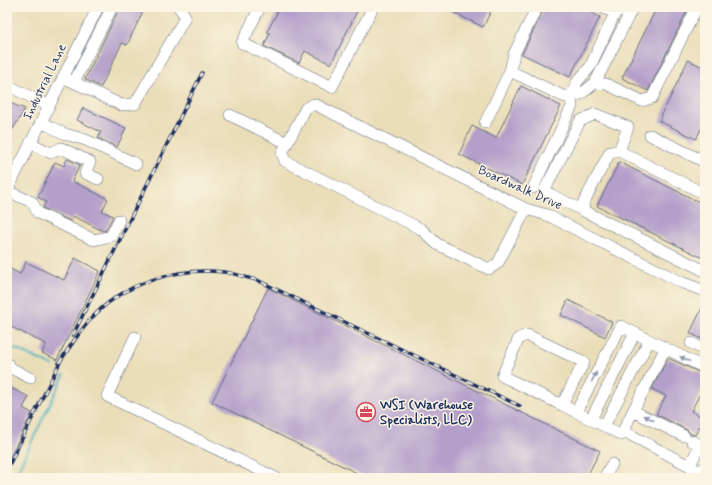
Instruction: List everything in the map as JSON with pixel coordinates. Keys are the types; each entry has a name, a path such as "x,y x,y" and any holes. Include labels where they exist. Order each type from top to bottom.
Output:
{"street":[{"path":"74,82 112,7"},
{"path":"63,77 121,104 135,104 185,16 179,7"},
{"path":"260,7 242,43 332,87 373,7"},
{"path":"485,123 510,71 514,54 537,7"},
{"path":"601,7 616,11 632,10"},
{"path":"595,83 606,84 642,101 652,98 697,7"},
{"path":"510,71 565,97 581,94 595,83 632,10"},
{"path":"96,11 105,21"},
{"name":"Industrial Lane","path":"7,191 96,11"},
{"path":"533,188 572,106 571,96 577,82 590,68 616,11"},
{"path":"7,85 49,106"},
{"name":"Boardwalk Drive","path":"288,143 306,108 314,104 325,108 526,209 547,214 683,283 705,291"},
{"path":"620,151 628,127 595,114 580,121 544,192 705,271"},
{"path":"230,115 288,143 282,153 285,161 421,229 437,244 489,269 498,263 526,209"},
{"path":"41,122 64,134 86,140 136,164"},
{"path":"650,135 701,160 705,152"},
{"path":"30,143 51,153 61,148 90,162 85,173 98,179"},
{"path":"584,211 582,204 610,152 620,151 703,193 705,189"},
{"path":"7,191 32,202 38,213 94,240 111,236 119,220"},
{"path":"576,412 620,326 705,368"},
{"path":"591,419 635,333"},
{"path":"562,404 584,362 527,335 519,338 502,376 562,404 622,435 666,349"},
{"path":"134,337 107,396 276,478"},
{"path":"604,426 649,341"},
{"path":"691,343 705,350"},
{"path":"7,363 11,368 30,378"},
{"path":"634,410 700,445 686,463"},
{"path":"623,431 703,473"},
{"path":"604,478 612,464"}],"building":[{"path":"120,7 145,7 127,45 122,43 101,87 85,79"},
{"path":"280,7 359,7 331,64 305,51 299,63 264,46 270,33 267,32"},
{"path":"442,7 493,7 483,27"},
{"path":"545,7 580,7 600,17 570,77 522,54"},
{"path":"657,7 689,7 648,91 622,78"},
{"path":"688,60 705,68 705,121 696,139 659,121"},
{"path":"521,86 561,106 522,185 459,154 472,126 496,138"},
{"path":"7,102 25,109 13,129 7,126"},
{"path":"83,108 126,128 117,147 98,138 101,132 77,120"},
{"path":"67,159 80,165 72,181 108,199 102,211 113,216 106,230 103,231 73,216 71,221 43,208 46,202 38,197 55,162 64,166"},
{"path":"619,162 705,205 705,259 597,206"},
{"path":"75,258 100,271 57,360 42,353 46,344 7,325 7,267 20,274 26,262 64,280"},
{"path":"268,288 600,451 586,478 367,478 212,402"},
{"path":"568,300 612,322 605,337 561,315"},
{"path":"705,302 705,341 690,333"},
{"path":"668,358 705,375 705,392 702,390 691,411 704,418 695,435 656,414 666,396 652,389"},
{"path":"7,386 29,397 23,408 32,413 7,463"}],"waterway":[{"path":"7,345 53,366"},
{"path":"14,478 64,375"}],"railway":[{"path":"73,335 202,73"},
{"path":"59,363 89,321 102,308 133,287 168,275 205,271 224,272 257,280 520,406"},
{"path":"7,469 62,358"}],"place":[{"name":"WSI (Warehouse Specialists, LLC)","path":"366,412"}]}
